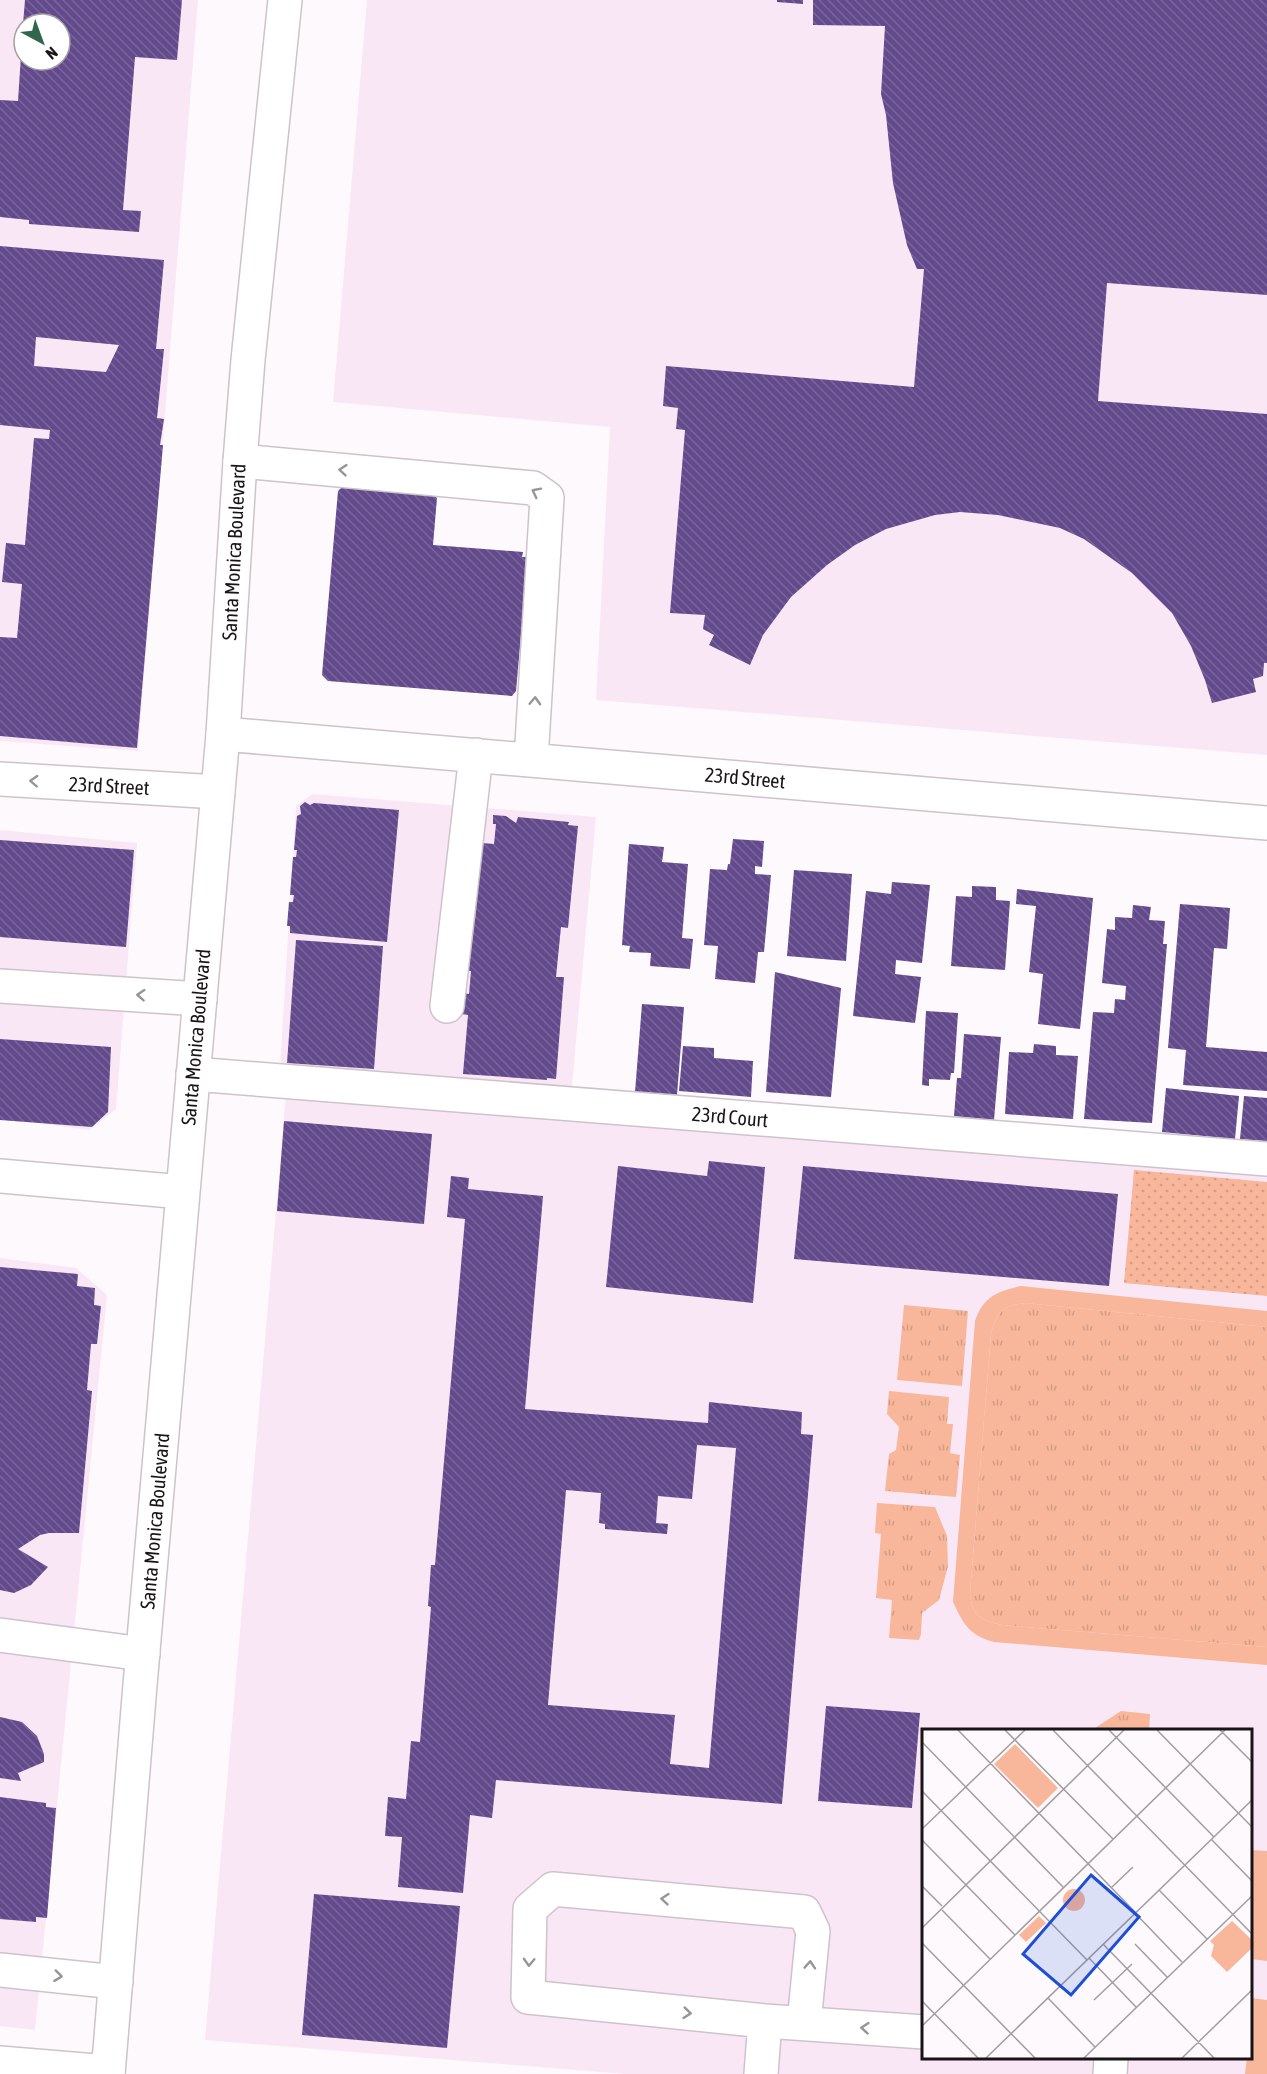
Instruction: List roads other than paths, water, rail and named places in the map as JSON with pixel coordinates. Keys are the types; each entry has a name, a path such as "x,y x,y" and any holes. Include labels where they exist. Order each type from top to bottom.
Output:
{"main road":[{"name":"Santa Monica Boulevard","path":"108,2073 223,734 240,461 285,0"},
{"path":"240,461 533,488 547,498 531,760"},
{"name":"23rd Street","path":"223,734 1267,823"},
{"path":"447,1006 476,755"},
{"name":"23rd Street","path":"0,779 218,792"},
{"path":"0,987 200,999"},
{"name":"23rd Court","path":"193,1074 1267,1159"},
{"path":"0,1176 183,1192"},
{"path":"0,1635 143,1654"},
{"path":"804,2023 813,1931 804,1912 553,1889 530,1909 528,1997 765,2021 922,2032"},
{"path":"0,1970 116,1982"},
{"path":"761,2074 765,2021"},
{"path":"1110,2074 1111,2059"},
{"path":"0,2063 108,2073"}]}
